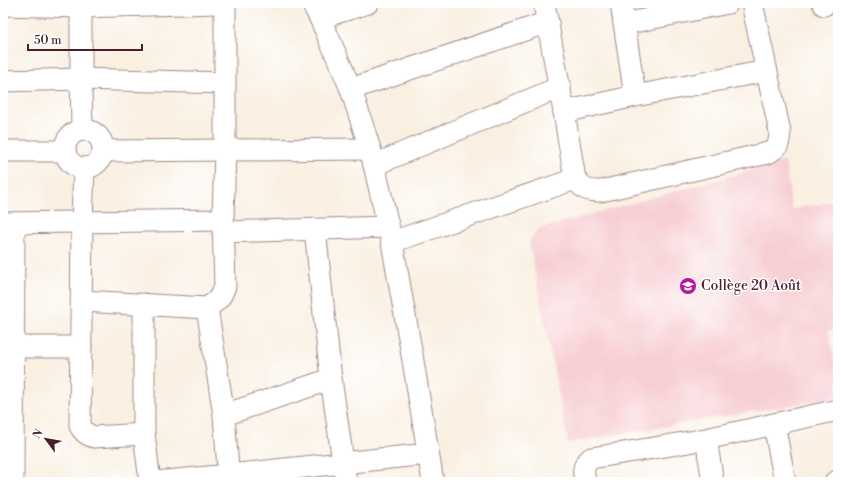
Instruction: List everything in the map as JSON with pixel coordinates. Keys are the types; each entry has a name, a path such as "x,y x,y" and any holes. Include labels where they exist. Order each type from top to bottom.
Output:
{"street":[{"path":"3,5 217,3"},
{"path":"82,301 207,308 222,296 225,286 223,226 225,149 225,3"},
{"path":"368,3 316,11 351,89 372,157 390,234 433,482"},
{"path":"621,3 635,96"},
{"path":"624,24 728,3"},
{"path":"351,89 547,8 575,179 582,188 591,191 601,191 768,153 775,149 780,142 780,132 752,3"},
{"path":"81,5 82,130"},
{"path":"564,112 635,96 766,71"},
{"path":"3,80 81,79 225,83"},
{"path":"104,151 225,149 372,157 560,88"},
{"path":"82,130 90,131 98,135 102,142 104,151 98,164 84,169 77,168 71,164 65,151 66,141 73,133 82,130"},
{"path":"3,151 65,151"},
{"path":"84,169 80,426 82,431 87,435 94,437 144,434"},
{"path":"9,470 13,347 8,223 82,221 315,229 390,234 575,179"},
{"path":"315,229 331,379 345,472"},
{"path":"144,304 144,434 150,482"},
{"path":"207,308 224,415 229,479"},
{"path":"13,347 81,346"},
{"path":"224,415 331,379"},
{"path":"585,482 583,470 587,461 591,458 706,439 838,410"},
{"path":"774,424 785,482"},
{"path":"706,439 713,482"},
{"path":"156,482 345,472 428,454"}],"shaded area":[{"name":"Collège 20 Août","path":"785,161 792,209 838,200 838,329 828,331 838,374 838,397 568,443 529,242 538,229"}],"place":[{"name":"Collège 20 Août","path":"688,286"}]}
